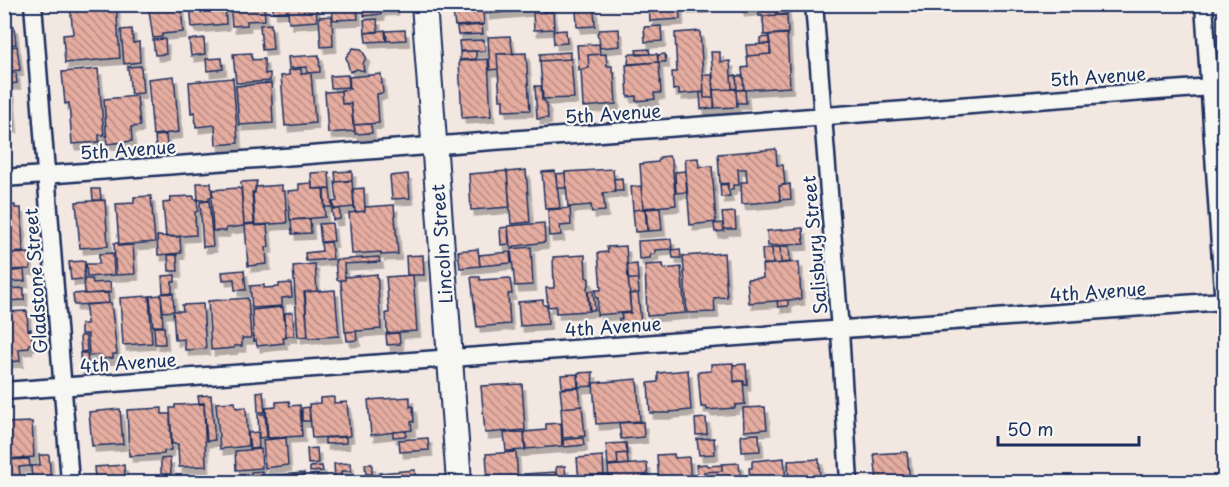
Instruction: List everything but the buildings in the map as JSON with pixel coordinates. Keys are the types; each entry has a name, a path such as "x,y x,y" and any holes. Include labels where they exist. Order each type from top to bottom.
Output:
{"street":[{"name":"Gladstone Street","path":"33,4 70,483"},
{"name":"Lincoln Street","path":"424,4 459,483"},
{"name":"Salisbury Street","path":"814,4 840,330 849,483"},
{"path":"1204,4 1218,86 1224,306"},
{"name":"5th Avenue","path":"4,178 1218,86"},
{"name":"4th Avenue","path":"4,391 1224,301"}]}
